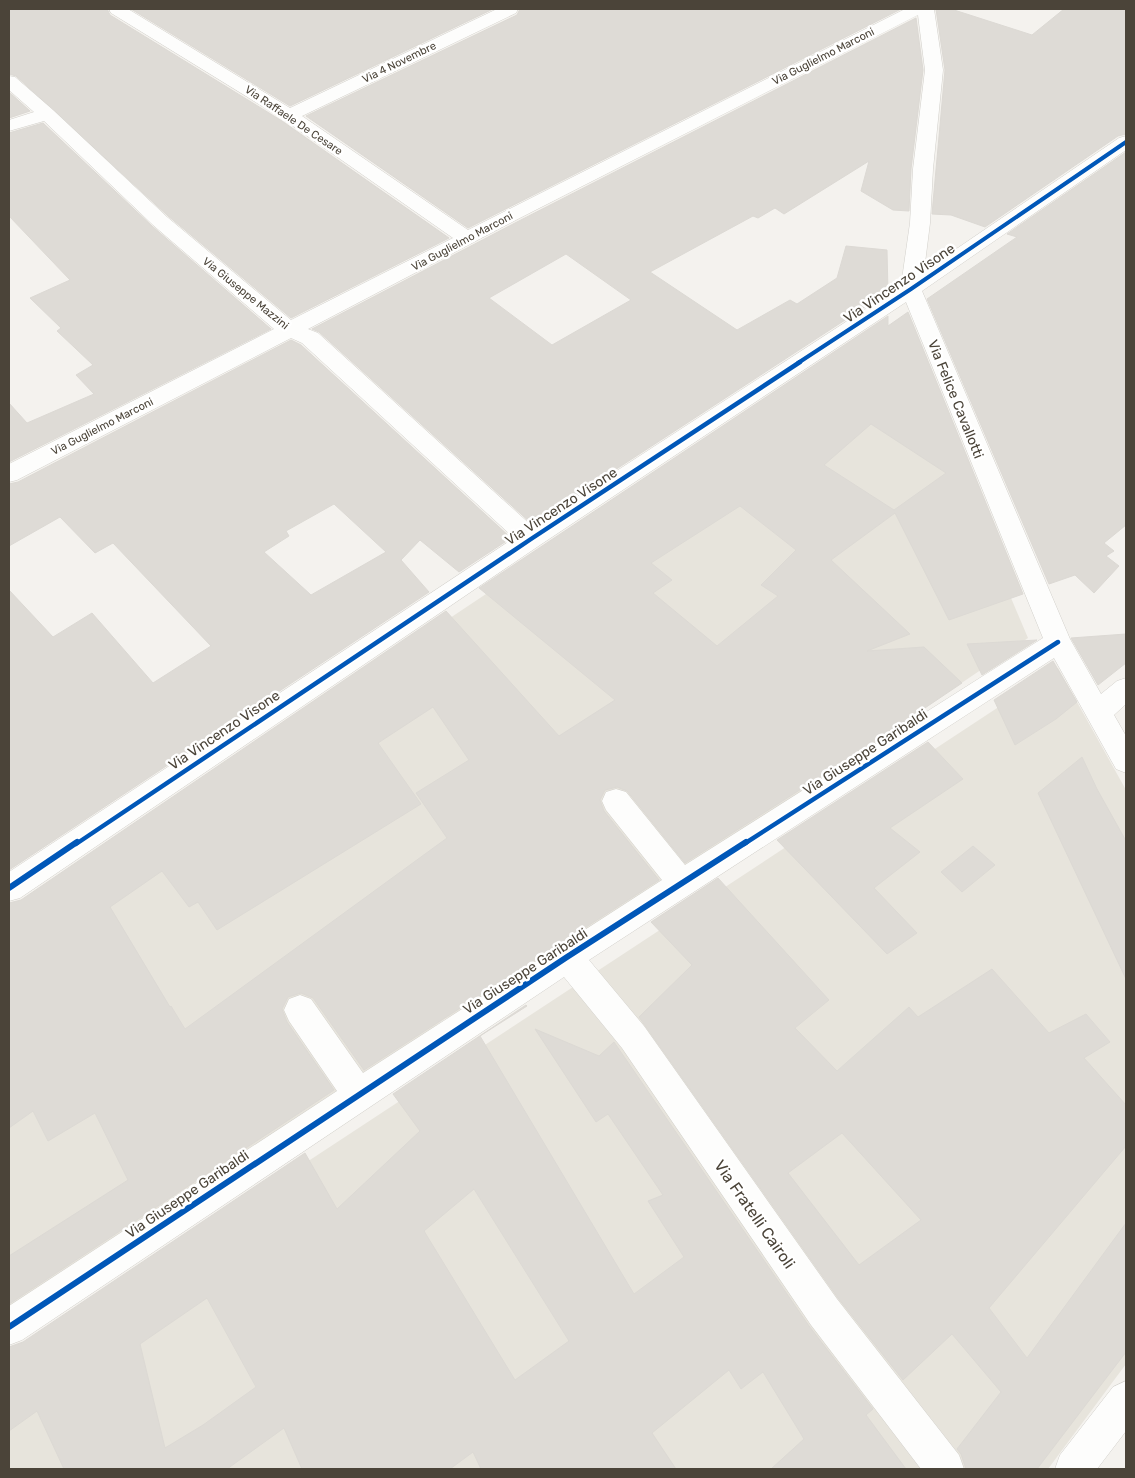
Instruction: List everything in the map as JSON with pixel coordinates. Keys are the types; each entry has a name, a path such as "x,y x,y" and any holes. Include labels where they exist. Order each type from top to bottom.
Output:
{"street":[{"name":"Via Raffaele De Cesare","path":"117,9 289,115 467,239"},
{"name":"Via 4 Novembre","path":"289,115 510,9"},
{"name":"Via Guglielmo Marconi","path":"9,474 507,217 917,9"},
{"name":"Via Felice Cavallotti","path":"926,9 934,70 923,169 920,223 911,289 977,452 1058,642 1126,761"},
{"name":"Via Giuseppe Mazzini","path":"9,82 47,114 160,221 291,330 310,338 531,539"},
{"path":"9,126 47,114"},
{"name":"Via Vincenzo Visone","path":"9,888 531,539 911,289 1126,142"},
{"name":"Via Giuseppe Garibaldi","path":"9,1327 567,957 1058,642"},
{"path":"1098,712 1126,689"},
{"path":"616,801 682,883"},
{"name":"Via Fratelli Cairoli","path":"567,957 634,1037 698,1134 824,1312 945,1469"},
{"path":"300,1010 358,1094"},
{"path":"1074,1469 1126,1400"}],"shaded area":[{"path":"894,322 1028,638 774,810 472,1006 445,1019 360,1080 9,1311 9,912"},
{"path":"1058,668 1126,790 1126,1364 1048,1469 9,1469 9,1358"}],"building":[{"path":"9,9 107,9 110,15 282,121 449,238 291,318 168,216 16,76 9,74"},
{"path":"131,9 493,9 290,106"},
{"path":"520,9 901,9 468,228 306,116 517,15"},
{"path":"936,9 951,9 1032,35 1064,9 1126,9 1126,134 1118,136 985,227 951,215 932,214 945,70"},
{"path":"916,18 923,70 911,169 909,211 893,210 861,191 869,161 784,214 775,208 758,218 753,216 650,272 737,330 790,300 797,304 837,278 846,246 887,250 888,292 532,524 319,332 312,329","holes":["566,254 631,300 552,345 489,298"]},
{"path":"9,92 30,111 9,118"},
{"path":"43,123 152,226 271,329 9,462 9,403 27,423 94,394 76,375 93,365 57,331 61,328 30,298 70,280 9,216 9,133"},
{"path":"1126,152 1126,525 1104,543 1114,551 1106,556 1119,566 1094,593 1075,575 1049,584 927,299 1017,237 1007,234"},
{"path":"908,312 1023,594 949,620 895,513 831,560 910,634 867,651 924,647 962,683 908,721 685,863 627,791 617,787 605,790 600,800 604,811 659,880 364,1070 313,998 301,993 288,997 282,1009 287,1022 334,1090 9,1304 9,1256 128,1180 95,1113 48,1141 33,1111 9,1128 9,903 21,900 446,611 559,736 615,700 479,588 888,316 888,326","holes":["871,424 946,473 894,510 824,465","740,506 796,550 761,585 778,596 717,646 653,593 672,580 651,563","433,707 469,760 416,793 447,838 185,1029 110,907 162,871 189,907 198,902 217,930 421,804 378,743"]},
{"path":"291,340 301,345 511,538 459,572 420,540 401,560 429,592 9,870 9,590 53,637 92,613 153,683 211,646 113,543 95,553 60,517 9,546 9,484 18,482","holes":["334,504 386,552 311,595 264,552 289,536 286,531"]},
{"path":"1126,634 1126,663 1098,685 1071,638"},
{"path":"1037,640 982,675 967,644"},
{"path":"1053,661 1077,702 1056,719 1015,745 994,700"},
{"path":"928,742 963,779 890,828 920,852 874,888 917,933 887,954 777,840"},
{"path":"1082,757 1097,789 1126,841 1126,979 1038,793"},
{"path":"973,846 995,865 962,892 941,872"},
{"path":"718,878 829,1000 795,1028 837,1071 909,1007 918,1017 992,969 1049,1033 1086,1014 1110,1042 1084,1058 1126,1105 1126,1146 989,1308 1027,1358 1126,1223 1126,1352 1037,1469 966,1469 961,1454 957,1449 1001,1392 952,1334 903,1380 838,1298 639,1017 692,965 651,922","holes":["842,1133 921,1220 859,1265 788,1173"]},
{"path":"526,1005 480,1036 634,1294 684,1257 648,1201 663,1195 608,1114 596,1122 535,1029 599,1056 614,1042 809,1326 873,1409 866,1415 906,1469 771,1469 804,1439 763,1372 741,1389 729,1370 652,1433 676,1469 481,1469 473,1452 450,1469 302,1469 284,1428 227,1469 64,1469 37,1411 9,1431 9,1347 23,1342 305,1153 337,1209 420,1131 393,1094","holes":["474,1189 569,1341 515,1380 424,1231","207,1298 256,1387 203,1425 165,1448 140,1344"]}],"cycle path":[{"path":"9,888 531,539 911,289 1126,142"},
{"path":"9,1327 567,957 1058,642"}]}
